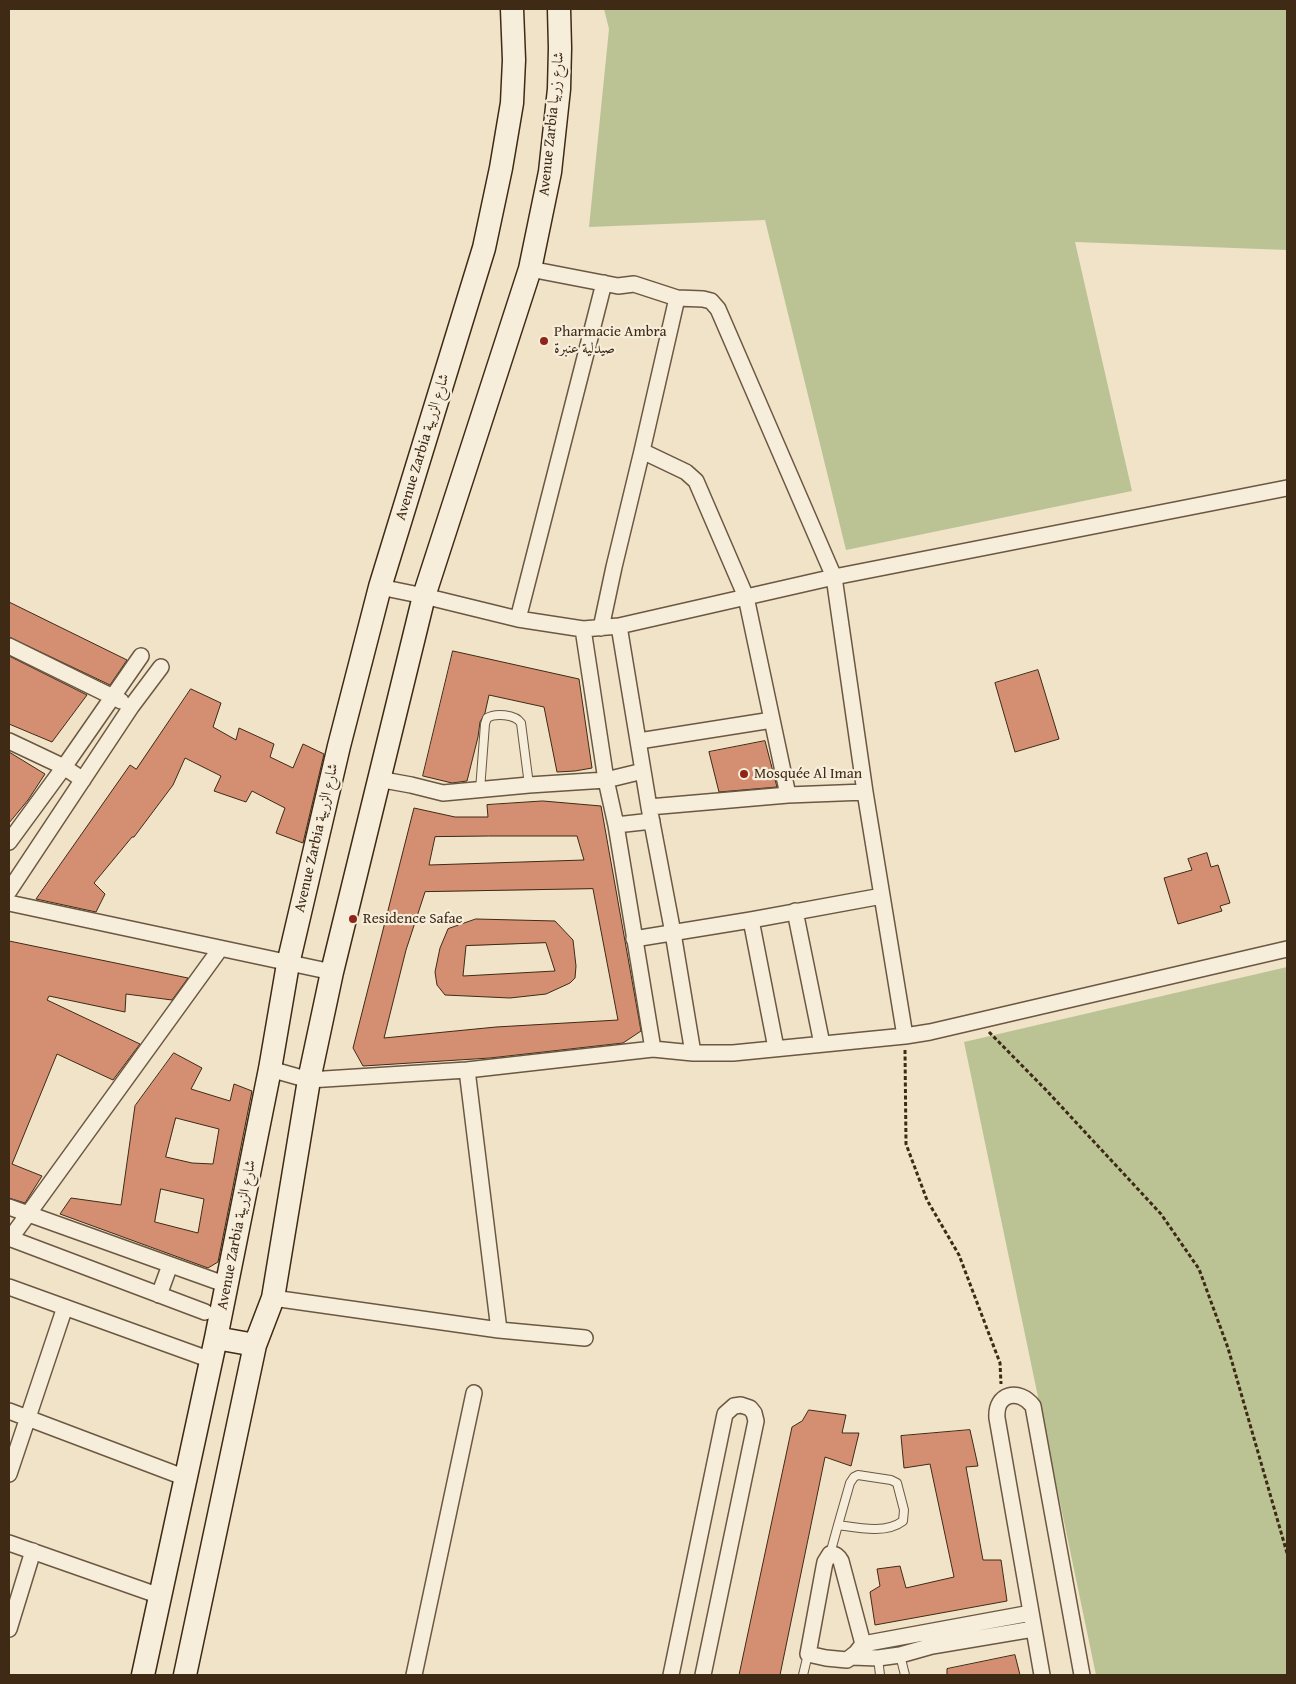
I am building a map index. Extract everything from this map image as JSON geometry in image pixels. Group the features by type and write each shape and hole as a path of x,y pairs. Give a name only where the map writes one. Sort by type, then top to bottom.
{"main road":[{"name":"Avenue Zarbia شارع الزربية","path":"143,1675 227,1285 270,1069 288,964 339,746 380,588 484,248 501,168 512,103 514,60 512,9"},
{"name":"Avenue Zarbia شارع زربيا","path":"530,269 550,172 559,89 559,9"},
{"path":"185,1675 255,1345 273,1298 309,1080 332,972 378,779 424,596 530,269"},
{"path":"216,1338 255,1345"}],"street":[{"path":"530,269 618,286 634,284 677,298 711,301 718,309 834,577 865,792 905,1036"},
{"path":"518,619 604,283"},
{"path":"601,628 677,298"},
{"path":"642,451 686,472 696,482 746,597 788,795"},
{"path":"380,588 424,596 518,619 583,629 601,628 619,626 834,577 1287,488"},
{"path":"619,626 650,814 674,933 693,1053"},
{"path":"583,629 606,780 616,825 653,1049"},
{"path":"9,646 131,707"},
{"path":"9,842 141,656"},
{"path":"9,891 131,707 160,667"},
{"path":"639,741 772,720"},
{"path":"9,741 64,767 83,780"},
{"path":"378,779 443,793 606,780 643,771"},
{"path":"616,825 650,814 788,795 865,792"},
{"path":"634,938 752,920 882,896"},
{"path":"9,902 288,964 332,972"},
{"path":"795,911 822,1044"},
{"path":"752,920 776,1048"},
{"path":"205,1312 9,1239 220,949"},
{"path":"270,1069 309,1080 467,1070 653,1049 693,1053 733,1053 905,1036 930,1032 1287,949"},
{"path":"467,1070 499,1330"},
{"path":"9,1208 227,1285"},
{"path":"159,1295 170,1265"},
{"path":"9,1287 211,1360"},
{"path":"273,1298 499,1330 584,1338"},
{"path":"9,1474 65,1307"},
{"path":"414,1675 474,1393"},
{"path":"1042,1675 997,1418 998,1405 1002,1399 1011,1395 1019,1395 1027,1399 1033,1406 1082,1675"},
{"path":"671,1675 725,1414 734,1406 741,1405 750,1408 754,1413 756,1421 703,1675"},
{"path":"9,1411 186,1478"},
{"path":"9,1543 160,1596"},
{"path":"9,1629 33,1551"},
{"path":"863,1644 841,1561 838,1556 830,1554 825,1562 808,1654 840,1660 878,1658 900,1655 932,1646 1033,1629"},
{"path":"852,1658 863,1644 1031,1613"}],"lane":[{"path":"480,790 485,724 487,718 491,716 513,716 521,723 529,785"},
{"path":"830,1554 850,1482 854,1477 858,1475 883,1478 897,1483 904,1510 903,1521 898,1525 870,1529 838,1526"},
{"path":"803,1675 808,1654"},
{"path":"900,1655 905,1675"},
{"path":"878,1658 880,1675"}],"path":[{"path":"978,1021 1046,1090 1161,1214 1199,1269 1228,1348 1287,1553"},
{"path":"905,1036 906,1144 927,1200 959,1255 1000,1363 1002,1399"}],"green space":[{"path":"604,9 1287,9 1287,250 1075,242 1132,491 846,550 765,220 589,227 609,29"},
{"path":"1287,967 1287,1675 1096,1675 964,1042"}],"building":[{"path":"9,602 127,660 110,685 9,637"},
{"path":"453,651 579,679 592,768 557,772 544,707 489,695 485,713 480,722 467,781 452,783 423,776"},
{"path":"9,656 87,695 52,742 9,724"},
{"path":"1038,670 1059,739 1015,752 995,683"},
{"path":"191,689 221,703 213,727 236,740 239,728 274,744 270,757 293,768 303,744 324,754 303,843 276,833 285,808 252,791 246,802 214,791 221,776 185,758 173,785 134,837 132,837 94,883 105,894 96,912 36,899 130,765 136,769"},
{"name":"Mosquée Al Iman","path":"765,741 777,787 719,792 709,752"},
{"path":"9,752 45,774 28,800 9,823"},
{"path":"543,801 601,806 641,1031 623,1043 490,1058 363,1066 353,1048 414,808 455,817 488,817 487,805","holes":["577,836 584,860 429,865 435,837","593,889 618,1020 496,1027 384,1038 406,950 425,892"]},
{"path":"1207,853 1211,867 1218,865 1230,903 1220,906 1222,911 1178,924 1164,878 1192,870 1188,859"},
{"path":"476,919 555,921 573,940 576,966 575,978 570,983 546,994 510,998 445,995 437,985 435,972 440,948 448,929","holes":["546,943 555,971 463,976 466,946"]},
{"path":"9,941 188,978 172,1000 126,994 125,1012 49,996 47,1000 140,1044 113,1080 57,1054 12,1164 42,1176 25,1203 9,1198"},
{"path":"174,1053 202,1068 191,1089 230,1101 234,1084 252,1091 218,1262 208,1268 60,1214 71,1198 121,1205 135,1106","holes":["176,1118 219,1129 213,1164 192,1163 166,1157","161,1189 204,1199 198,1233 155,1222"]},
{"path":"809,1410 846,1415 842,1433 859,1433 851,1466 825,1457 780,1675 739,1675 792,1427 802,1421"},
{"path":"970,1430 978,1466 966,1467 983,1560 1001,1560 1007,1601 875,1625 870,1592 880,1586 877,1569 900,1566 906,1588 954,1577 930,1464 904,1468 901,1436"},
{"path":"1015,1655 1020,1675 947,1675 947,1669"}],"place":[{"name":"Pharmacie Ambra صيدلية عنبرة","path":"544,341"},
{"name":"Mosquée Al Iman","path":"744,774"},
{"name":"Residence Safae","path":"353,919"}]}
